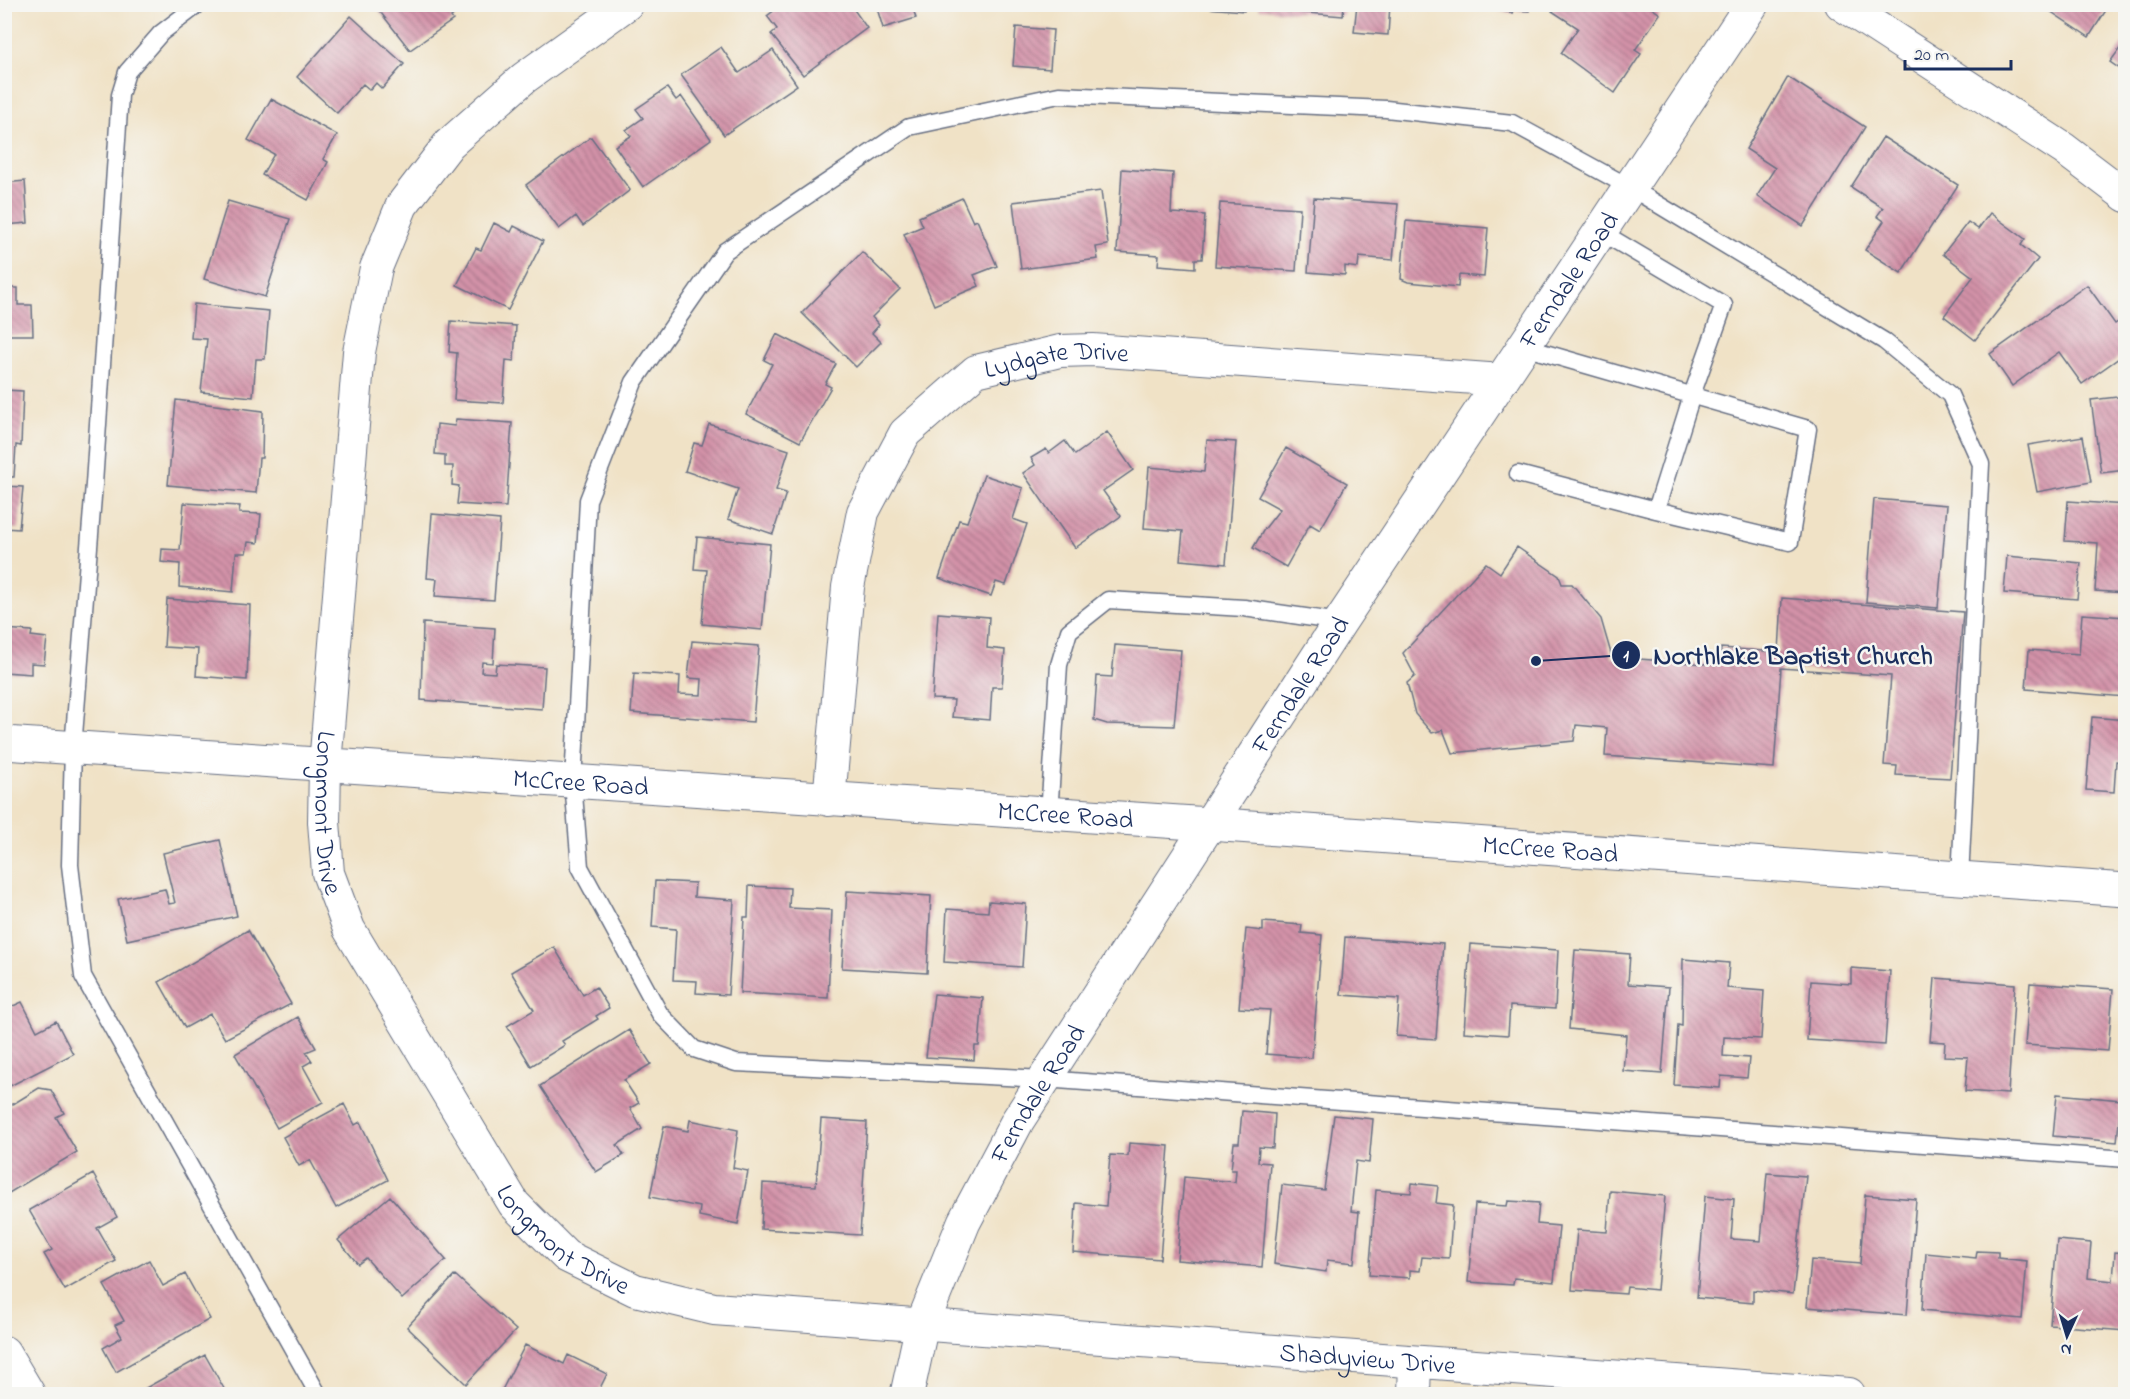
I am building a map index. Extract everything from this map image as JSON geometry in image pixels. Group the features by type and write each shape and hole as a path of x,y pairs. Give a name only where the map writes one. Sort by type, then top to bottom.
{"street":[{"name":"Longmont Drive","path":"627,4 524,78 449,144 402,205 376,268 359,352 325,765 324,822 328,873 349,929 514,1204 566,1256 635,1290 714,1309 922,1325"},
{"name":"Ferndale Road","path":"907,1395 922,1325 964,1222 1018,1120 1340,622 1752,4"},
{"path":"1841,4 2064,149 2126,196"},
{"name":"Lydgate Drive","path":"829,800 848,587 863,512 904,433 976,371 1060,351 1093,350 1502,380"},
{"name":"McCree Road","path":"4,743 1209,824 2126,890"},
{"name":"Shadyview Drive","path":"922,1325 1849,1395"},
{"path":"4,1352 29,1395"},
{"path":"1413,1395 1415,1362"}],"lane":[{"path":"199,4 161,33 127,72 120,95 94,484 73,748 70,865 83,976 318,1395"},
{"path":"1960,878 1981,464 1950,395 1884,341 1631,188 1512,123 1386,109 1059,95 909,127 725,251 634,382 588,500 573,782 579,867 660,1014 694,1049 736,1063 1044,1079 2126,1159"},
{"path":"1601,232 1724,305 1692,395 1656,510"},
{"path":"1518,474 1790,542 1808,429 1524,347"},
{"path":"1049,814 1059,665 1069,631 1108,600 1244,608 1340,622"}],"building":[{"path":"374,4 467,4 451,17 453,20 410,50"},
{"path":"783,4 805,4 806,7 809,4 850,4 867,28 803,75 771,34 777,29 767,16"},
{"path":"1180,4 1245,4 1244,11 1180,6"},
{"path":"1259,4 1344,4 1343,16 1259,9"},
{"path":"1357,4 1390,4 1388,35 1354,32"},
{"path":"1399,4 1442,4 1442,10 1399,6"},
{"path":"1464,4 1529,4 1529,11 1513,10 1513,13"},
{"path":"1557,4 1646,4 1660,14 1635,50 1641,54 1615,93 1561,53 1578,28 1552,11"},
{"path":"2046,4 2110,4 2089,37 2044,7"},
{"path":"876,5 924,5 913,9 916,18 883,28"},
{"path":"351,16 404,64 382,89 376,83 370,90 363,84 337,113 297,77"},
{"path":"1016,27 1053,30 1050,69 1013,66"},
{"path":"2126,40 2126,73 2110,62"},
{"path":"721,47 739,73 773,50 797,85 724,135 681,75"},
{"path":"1788,77 1865,127 1803,226 1757,196 1775,168 1746,149"},
{"path":"667,88 676,100 681,96 711,139 643,187 615,146 631,136 626,130 643,118 636,109"},
{"path":"271,99 337,135 323,159 328,162 308,200 262,175 274,154 248,140"},
{"path":"591,137 630,190 583,226 576,216 559,229 526,185"},
{"path":"1883,137 1958,185 1901,273 1865,250 1884,221 1877,216 1883,208 1851,187"},
{"path":"1122,169 1173,173 1171,213 1205,215 1202,259 1195,259 1195,268 1158,265 1159,255 1117,252"},
{"path":"25,181 28,223 5,225 5,183"},
{"path":"1101,191 1108,245 1096,247 1098,259 1021,269 1013,202"},
{"path":"962,198 973,222 977,220 997,266 974,275 979,286 934,305 904,234 923,226 919,217"},
{"path":"1314,198 1398,204 1393,260 1359,257 1358,268 1345,266 1345,275 1308,272"},
{"path":"228,201 290,219 265,297 204,279"},
{"path":"1220,203 1300,208 1296,271 1215,266"},
{"path":"1990,213 2025,239 2021,245 2038,259 1975,340 1944,316 1973,277 1943,254 1968,222 1978,229"},
{"path":"1406,221 1488,228 1484,277 1459,275 1458,287 1408,282 1401,279"},
{"path":"494,223 511,232 514,226 543,241 508,310 457,285 476,248 481,250"},
{"path":"862,252 900,289 872,317 879,325 872,333 881,342 856,367 802,313"},
{"path":"2087,285 2115,324 2124,318 2126,320 2126,353 2082,384 2059,352 2012,386 1990,354"},
{"path":"4,288 18,288 18,305 32,305 33,335 4,335"},
{"path":"194,304 269,311 265,359 256,359 253,397 201,392 207,339 191,338"},
{"path":"451,321 516,326 514,361 506,360 503,403 454,400 457,353 449,352"},
{"path":"777,334 836,364 825,384 831,387 800,442 746,414 772,364 764,360"},
{"path":"4,390 23,391 21,446 16,445 14,477 4,477"},
{"path":"2126,396 2126,470 2101,473 2091,400"},
{"path":"176,400 263,411 262,458 259,458 256,493 168,485"},
{"path":"456,419 512,423 506,507 457,504 459,486 452,485 453,466 445,466 445,455 435,454 437,424 455,426"},
{"path":"709,424 789,450 776,490 786,493 773,534 728,519 738,489 685,471 694,443 702,445"},
{"path":"1107,432 1133,470 1103,491 1121,516 1075,548 1023,473 1035,465 1031,458 1046,449 1049,453 1065,441 1075,455"},
{"path":"2083,436 2091,482 2037,492 2028,445"},
{"path":"1207,440 1236,442 1226,564 1180,560 1183,531 1144,528 1149,467 1204,472"},
{"path":"1286,448 1347,483 1320,530 1310,524 1286,567 1253,548 1280,509 1258,497"},
{"path":"984,475 1023,488 1013,519 1027,524 1006,585 996,582 991,596 939,578 959,520 967,522"},
{"path":"4,486 23,487 19,529 4,528"},
{"path":"1874,499 1947,505 1938,608 1866,602"},
{"path":"2068,501 2126,505 2126,593 2095,591 2098,543 2065,541"},
{"path":"184,503 240,506 239,513 261,514 258,543 248,542 246,553 236,553 233,592 179,587 180,564 161,562 162,549 180,550"},
{"path":"432,514 500,520 494,600 435,596 437,579 427,578"},
{"path":"697,537 770,544 762,630 702,624 707,570 694,569"},
{"path":"1517,547 1559,576 1562,584 1572,584 1601,619 1612,657 1719,665 1721,648 1779,652 1782,598 1963,612 1950,778 1896,775 1897,766 1884,765 1891,676 1781,668 1774,768 1605,756 1607,728 1576,725 1574,741 1452,753 1443,730 1432,733 1415,714 1407,683 1415,676 1403,653 1486,563 1500,573"},
{"path":"2007,556 2081,563 2077,599 2004,593"},
{"path":"167,599 250,605 247,680 196,676 198,649 164,647"},
{"path":"938,613 989,617 987,648 1005,650 1002,687 992,687 990,720 952,717 954,700 932,699"},
{"path":"2082,614 2126,617 2126,697 2026,689 2029,650 2079,654"},
{"path":"423,623 495,628 493,663 482,662 481,672 495,673 496,664 545,667 542,709 421,700"},
{"path":"4,629 32,631 31,636 47,638 44,664 31,663 31,674 4,672"},
{"path":"692,641 759,646 753,722 631,713 634,673 680,676 679,694 701,695 702,679 688,678"},
{"path":"1115,645 1181,650 1174,726 1107,724 1094,720 1097,676 1112,677"},
{"path":"2092,717 2126,720 2126,762 2116,761 2114,792 2086,790"},
{"path":"220,840 237,916 127,940 118,899 165,889 169,904 175,903 163,853"},
{"path":"655,881 695,883 694,897 734,900 728,995 696,993 697,981 673,980 676,929 652,927"},
{"path":"749,886 790,888 789,908 832,910 828,998 740,993 744,917 748,917"},
{"path":"847,891 931,896 927,973 842,968"},
{"path":"989,901 1026,904 1022,967 944,962 947,909 988,912"},
{"path":"1263,922 1302,925 1301,933 1322,935 1312,1058 1266,1054 1270,1010 1239,1008 1246,929 1263,931"},
{"path":"248,930 291,1004 225,1039 210,1014 185,1028 159,982"},
{"path":"1345,937 1443,944 1436,1039 1396,1036 1399,999 1341,995"},
{"path":"1470,944 1558,950 1555,1009 1510,1006 1508,1035 1464,1032"},
{"path":"554,947 583,995 596,987 609,1008 596,1016 598,1019 562,1041 565,1045 531,1066 507,1026 534,1010 511,972"},
{"path":"1575,950 1630,954 1628,984 1669,987 1662,1074 1623,1071 1626,1035 1569,1029"},
{"path":"1683,959 1729,963 1727,988 1764,991 1761,1039 1724,1037 1723,1056 1749,1058 1747,1078 1721,1076 1720,1088 1674,1085 1678,1025 1682,1026"},
{"path":"1851,968 1890,971 1885,1045 1807,1040 1811,981 1851,984"},
{"path":"1935,978 2015,984 2008,1094 1965,1091 1968,1057 1944,1056 1945,1042 1930,1041"},
{"path":"2030,983 2113,989 2108,1051 2025,1045"},
{"path":"934,994 983,998 979,1046 975,1046 974,1060 926,1057"},
{"path":"22,1002 37,1031 56,1021 73,1054 4,1089 4,1010"},
{"path":"298,1017 316,1048 306,1052 312,1061 303,1066 323,1102 277,1128 235,1054"},
{"path":"629,1030 651,1064 624,1080 639,1103 630,1108 642,1129 617,1145 624,1155 596,1172 540,1086"},
{"path":"39,1088 51,1090 64,1113 56,1117 77,1152 9,1193 5,1185 5,1109"},
{"path":"2057,1094 2121,1100 2117,1142 2053,1136"},
{"path":"344,1104 355,1125 360,1122 388,1180 336,1208 310,1160 299,1166 283,1137"},
{"path":"1242,1111 1275,1114 1273,1148 1259,1147 1258,1162 1270,1163 1262,1267 1177,1260 1184,1177 1235,1182 1236,1170 1231,1170 1234,1143 1239,1143"},
{"path":"1334,1115 1373,1119 1369,1163 1356,1161 1351,1211 1359,1212 1354,1263 1327,1260 1326,1272 1274,1264 1282,1185 1324,1190"},
{"path":"821,1119 867,1122 860,1235 761,1229 763,1183 816,1186"},
{"path":"690,1120 738,1130 733,1168 748,1171 738,1224 699,1216 700,1207 650,1197 664,1126 688,1131"},
{"path":"1129,1143 1169,1146 1160,1259 1073,1252 1076,1203 1106,1206 1110,1155 1128,1156"},
{"path":"1767,1173 1806,1176 1793,1294 1753,1290 1753,1303 1697,1298 1705,1196 1734,1199 1731,1239 1761,1241"},
{"path":"93,1174 117,1217 97,1228 116,1261 65,1290 44,1254 52,1250 29,1210"},
{"path":"1412,1183 1438,1186 1436,1203 1453,1205 1449,1259 1422,1257 1420,1271 1410,1270 1410,1278 1369,1275 1376,1190 1411,1193"},
{"path":"1610,1191 1665,1196 1657,1290 1627,1287 1626,1294 1572,1290 1577,1230 1607,1232"},
{"path":"1865,1195 1916,1199 1907,1315 1807,1307 1811,1260 1860,1264"},
{"path":"390,1196 446,1260 402,1299 366,1258 358,1264 338,1240"},
{"path":"1508,1201 1539,1203 1537,1224 1559,1226 1554,1282 1514,1278 1513,1285 1468,1282 1475,1204 1507,1206"},
{"path":"2057,1240 2091,1243 2088,1278 2113,1281 2115,1252 2126,1253 2126,1331 2050,1325"},
{"path":"1977,1251 1998,1252 1998,1258 2027,1261 2022,1319 1922,1310 1926,1253 1976,1258"},
{"path":"149,1260 163,1286 185,1274 210,1319 116,1372 103,1348 122,1337 115,1325 124,1321 104,1285"},
{"path":"455,1275 516,1330 466,1384 407,1327"},
{"path":"525,1345 564,1364 568,1355 607,1374 597,1394 500,1394"},
{"path":"205,1355 227,1394 135,1394"}],"place":[{"name":"Northlake Baptist Church","path":"1536,661"}]}
